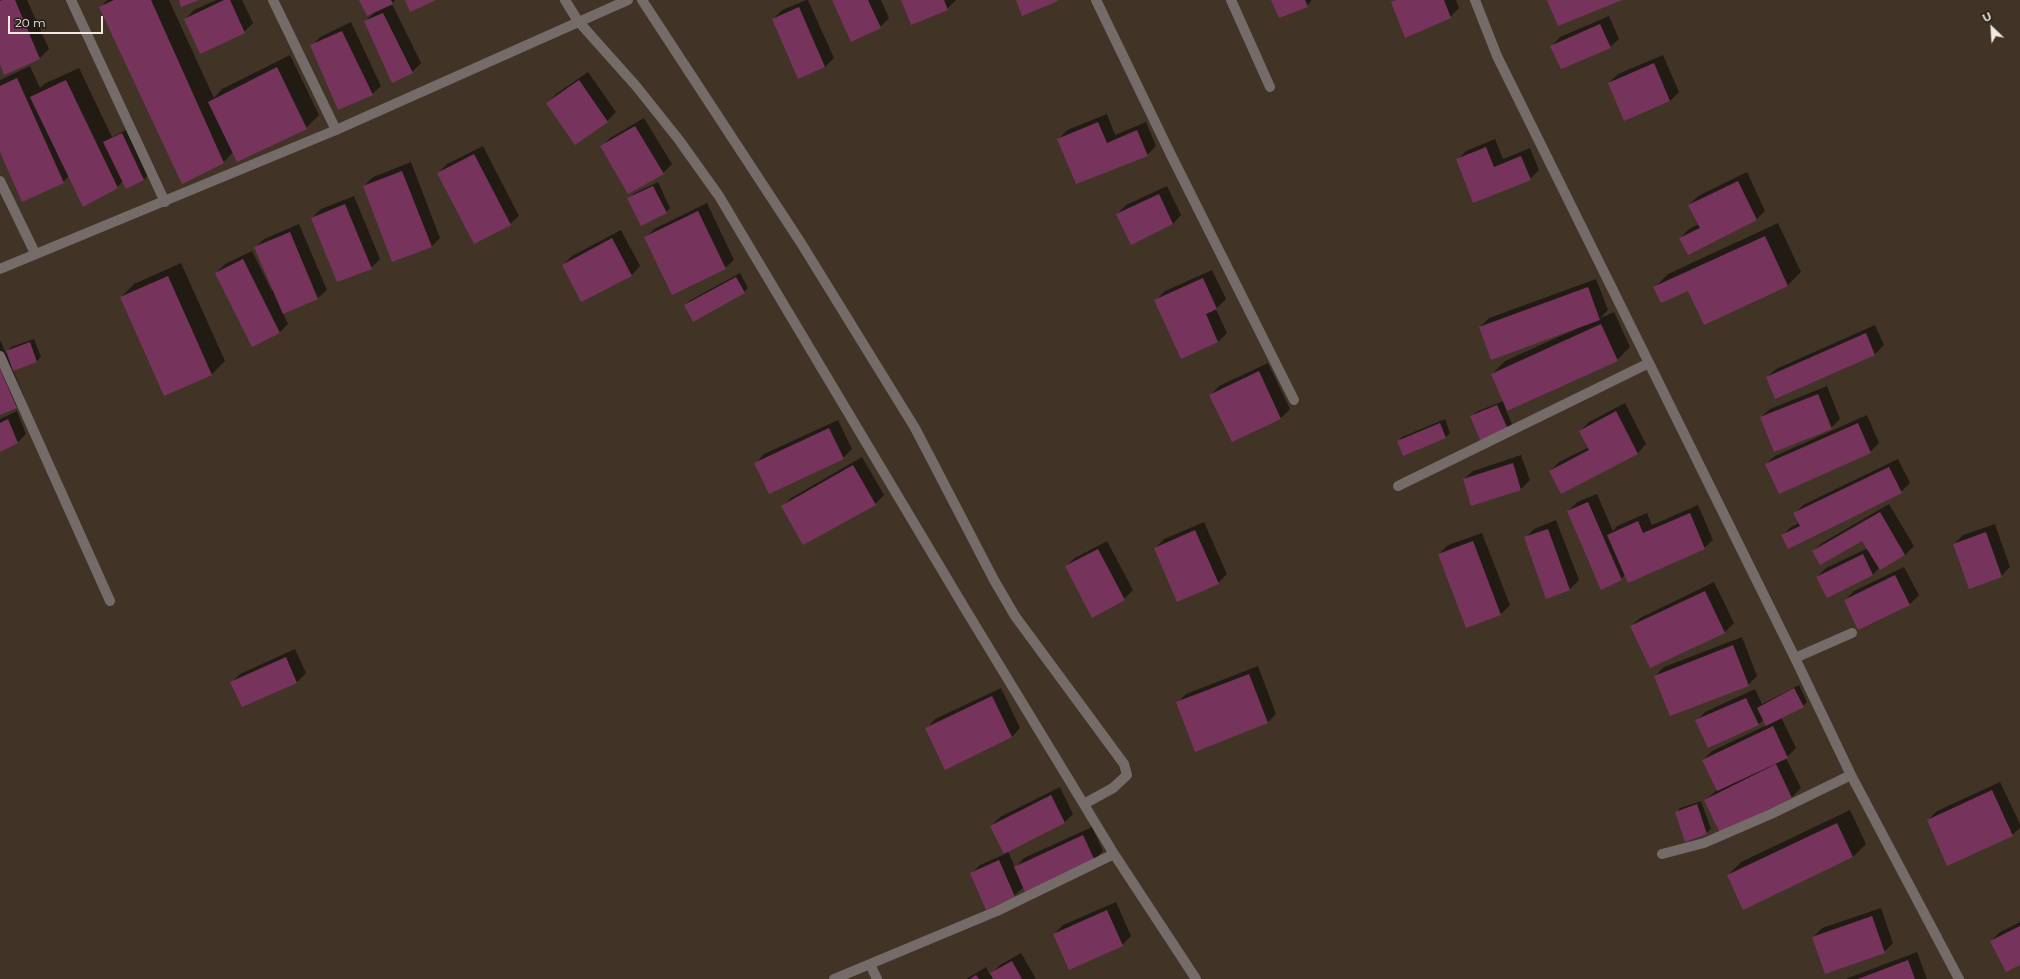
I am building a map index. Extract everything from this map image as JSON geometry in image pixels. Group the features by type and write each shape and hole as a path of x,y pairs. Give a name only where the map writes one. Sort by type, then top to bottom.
{"street":[{"path":"71,0 165,202"},
{"path":"273,0 336,130"},
{"path":"565,0 578,22 650,104 679,140 719,196 959,600 1114,854 1196,979"},
{"path":"0,269 35,253 165,202 336,130 628,0"},
{"path":"642,0 801,243 915,428 994,580 1015,616 1124,764 1127,775 1113,788 1084,804"},
{"path":"1096,0 1294,400"},
{"path":"1231,0 1270,87"},
{"path":"1475,0 1497,56 1795,658 1851,775 1959,979"},
{"path":"0,181 35,253"},
{"path":"0,356 110,601"},
{"path":"1398,486 1649,363"},
{"path":"1795,658 1852,632"},
{"path":"1662,854 1704,843 1771,814 1851,775"},
{"path":"834,979 997,911 1114,854"},
{"path":"870,964 877,979"}],"building":[{"path":"15,0 40,59 4,75 0,64 0,1"},
{"path":"114,0 151,0 224,163 182,184 99,7"},
{"path":"179,0 199,0 181,7"},
{"path":"224,0 230,0 245,33 200,54 184,19"},
{"path":"359,0 391,0 393,4 367,16"},
{"path":"405,0 436,0 410,12"},
{"path":"832,0 868,0 881,28 851,42"},
{"path":"901,0 944,0 948,10 911,25"},
{"path":"1016,0 1058,0 1058,1 1022,16"},
{"path":"1271,0 1305,0 1308,7 1279,18"},
{"path":"1396,0 1444,0 1451,18 1405,38 1391,2"},
{"path":"1547,0 1622,0 1558,26"},
{"path":"799,7 825,67 798,79 772,19"},
{"path":"383,13 413,73 392,83 364,21"},
{"path":"1600,24 1611,48 1561,69 1550,46"},
{"path":"342,31 373,95 338,110 310,45"},
{"path":"1654,63 1670,101 1624,121 1608,83"},
{"path":"277,67 307,129 237,162 208,102"},
{"path":"17,78 64,183 22,202 0,152 0,86"},
{"path":"66,80 118,188 83,207 30,97"},
{"path":"579,80 608,122 575,145 546,103"},
{"path":"1098,122 1107,143 1137,130 1148,156 1076,184 1057,139"},
{"path":"635,126 664,174 628,194 600,146"},
{"path":"122,133 144,180 126,189 103,142"},
{"path":"1486,147 1494,167 1521,156 1531,180 1473,203 1456,159"},
{"path":"474,154 511,225 474,244 437,173"},
{"path":"402,171 432,247 392,262 363,186"},
{"path":"1738,181 1757,220 1688,255 1679,238 1700,228 1688,205"},
{"path":"653,186 667,213 641,226 627,198"},
{"path":"1159,194 1173,224 1131,245 1116,214"},
{"path":"345,204 372,269 337,282 311,218"},
{"path":"698,211 726,269 672,295 644,237"},
{"path":"290,232 318,299 283,314 254,247"},
{"path":"1765,236 1788,286 1704,325 1688,291 1661,303 1653,287"},
{"path":"612,238 632,276 581,302 562,265"},
{"path":"243,259 280,333 252,347 215,273"},
{"path":"168,276 212,375 164,396 120,297"},
{"path":"736,277 745,293 693,322 684,305"},
{"path":"1203,278 1217,309 1206,314 1218,342 1181,359 1154,300"},
{"path":"1588,287 1600,320 1491,360 1479,327"},
{"path":"1601,324 1618,361 1507,411 1491,374"},
{"path":"1866,333 1875,355 1775,399 1766,377"},
{"path":"30,342 37,362 13,371 6,351"},
{"path":"0,369 17,408 0,415"},
{"path":"1259,371 1281,419 1232,442 1209,395"},
{"path":"1818,394 1832,429 1774,452 1760,417"},
{"path":"1497,405 1508,429 1481,442 1470,416"},
{"path":"1616,411 1638,454 1561,494 1549,471 1589,450 1579,431"},
{"path":"8,419 18,443 0,452 0,423"},
{"path":"1440,423 1446,438 1403,456 1397,441"},
{"path":"1858,423 1871,453 1779,494 1765,464"},
{"path":"829,428 844,459 769,494 754,463"},
{"path":"1513,463 1521,490 1471,506 1463,479"},
{"path":"853,465 876,505 803,545 781,506"},
{"path":"1889,467 1902,493 1788,549 1781,535 1800,526 1793,513"},
{"path":"1588,502 1622,580 1601,590 1567,511"},
{"path":"1880,512 1905,555 1880,570 1862,541 1820,565 1812,551"},
{"path":"1690,513 1705,549 1628,583 1607,535 1638,521 1643,533"},
{"path":"1548,529 1570,590 1546,599 1524,537"},
{"path":"1195,530 1219,584 1177,602 1154,548"},
{"path":"1986,532 2002,577 1969,589 1953,544"},
{"path":"1473,541 1501,615 1466,628 1438,554"},
{"path":"1098,549 1125,600 1092,618 1065,566"},
{"path":"1863,554 1873,575 1827,598 1816,577"},
{"path":"1895,575 1910,605 1858,630 1844,600"},
{"path":"1705,591 1725,633 1650,668 1630,626"},
{"path":"1733,645 1749,686 1670,716 1654,676"},
{"path":"286,657 297,683 242,707 230,682"},
{"path":"1249,674 1268,723 1195,752 1176,702"},
{"path":"1794,688 1804,707 1766,726 1757,708"},
{"path":"992,696 1012,737 945,770 925,728"},
{"path":"1746,698 1759,725 1708,748 1695,720"},
{"path":"1773,726 1788,758 1717,791 1702,760"},
{"path":"1776,764 1792,798 1720,833 1704,800"},
{"path":"1992,790 2013,836 1947,866 1927,820"},
{"path":"1051,795 1065,823 1004,854 990,826"},
{"path":"1697,804 1707,834 1685,842 1675,812"},
{"path":"1837,823 1853,857 1743,910 1727,875"},
{"path":"1083,835 1095,861 1025,892 1014,867"},
{"path":"999,860 1015,897 986,910 970,873"},
{"path":"1107,910 1123,946 1069,970 1053,934"},
{"path":"1872,916 1885,953 1825,974 1812,937"},
{"path":"2020,926 2020,965 2006,972 1990,941"},
{"path":"1908,960 1915,979 1858,979"},
{"path":"1012,961 1022,979 993,979 990,973"},
{"path":"976,975 979,979 970,979"}]}
